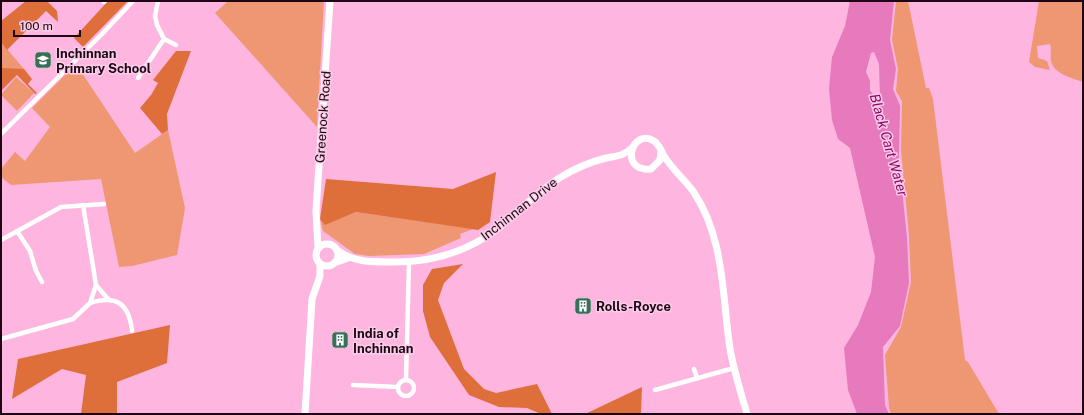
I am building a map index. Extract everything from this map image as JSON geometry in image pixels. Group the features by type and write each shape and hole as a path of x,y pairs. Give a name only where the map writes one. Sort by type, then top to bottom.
{"street":[{"path":"1,134 102,34 133,1"},
{"path":"158,1 156,21 164,39 176,45"},
{"name":"Greenock Road","path":"318,248 319,233 316,211 330,1"},
{"path":"138,78 164,39"},
{"path":"671,166 657,164 646,169 636,165 633,161 631,152 633,147 640,140 645,138 655,141 671,166 693,192 705,214 714,240 722,273 734,368 747,414"},
{"name":"Inchinnan Drive","path":"619,157 633,147"},
{"path":"657,164 660,160 661,150"},
{"name":"Inchinnan Drive","path":"337,250 348,258 371,262 409,262 445,256 473,243 498,228 542,190 561,176 582,166 606,158 619,157 633,161"},
{"path":"1,240 60,207 104,204"},
{"path":"1,339 73,320 90,303 96,285 83,205"},
{"path":"17,231 30,251 36,271 42,282"},
{"path":"319,233 328,244 333,245 339,256 337,262 330,266 320,276"},
{"path":"305,414 312,299 320,276 320,264 316,256 318,248 328,244"},
{"name":"Inchinnan Drive","path":"337,262 348,258"},
{"path":"406,379 409,262"},
{"path":"320,264 330,266"},
{"path":"96,285 108,299 124,307 131,320 132,331"},
{"path":"90,303 108,299"},
{"path":"655,390 734,368"},
{"path":"694,369 696,378"},
{"path":"406,379 411,381 414,385 414,390 411,394 403,395 399,392 398,387 400,382 406,379"},
{"path":"353,385 398,387"}],"shaded area":[{"path":"26,1 47,1 57,11 58,22 46,11 7,50 1,42 1,21"},
{"path":"108,1 128,1 83,47 74,38"},
{"path":"228,1 324,1 317,127 215,13"},
{"path":"896,1 908,1 926,88 929,88 933,99 965,360 968,362 999,414 891,414 889,408 885,355 901,327 911,282 909,235 901,151 902,101 896,91 898,69 892,40"},
{"path":"1039,1 1083,1 1083,82 1064,75 1056,69 1051,61 1050,44 1037,46 1038,58 1047,61 1050,70 1035,67 1029,62"},
{"path":"1,42 24,69 1,69"},
{"path":"176,51 191,51 167,114 168,130 162,134 140,108 151,95 158,83 153,80"},
{"path":"76,64 135,153 168,130 185,208 177,255 132,266 119,267 101,179 11,185 1,177 1,169 15,152 25,161 50,127 32,108"},
{"path":"2,68 24,69 32,79 28,84 37,93 35,94 17,75 1,91"},
{"path":"16,77 34,93 17,111 1,95"},
{"path":"496,172 490,222 478,230 356,212 325,225 320,219 326,179 453,189"},
{"path":"356,212 473,229 460,234 461,238 424,254 369,256 355,254 323,231 320,219 325,224"},
{"path":"463,264 444,283 438,300 464,369 484,389 496,393 537,384 552,414 541,414 527,408 499,407 469,395 430,337 423,311 423,285 432,269"},
{"path":"170,325 167,363 117,382 117,414 81,414 86,375 62,369 12,399 18,359"},
{"path":"642,387 641,414 585,414"}],"water":[{"name":"Black Cart Water","path":"850,1 894,1 890,40 896,69 893,89 900,106 899,159 907,238 909,283 900,326 883,347 885,405 889,414 857,414 848,390 844,348 858,325 871,292 875,257 850,148 838,139 832,120 829,89 832,57 845,26","holes":["874,52 879,64 880,100 877,101 870,90 870,81 866,72 871,53"]}],"place":[{"name":"Inchinnan Primary School","path":"43,60"},
{"name":"Rolls-Royce","path":"583,306"},
{"name":"India of Inchinnan","path":"340,340"}]}
